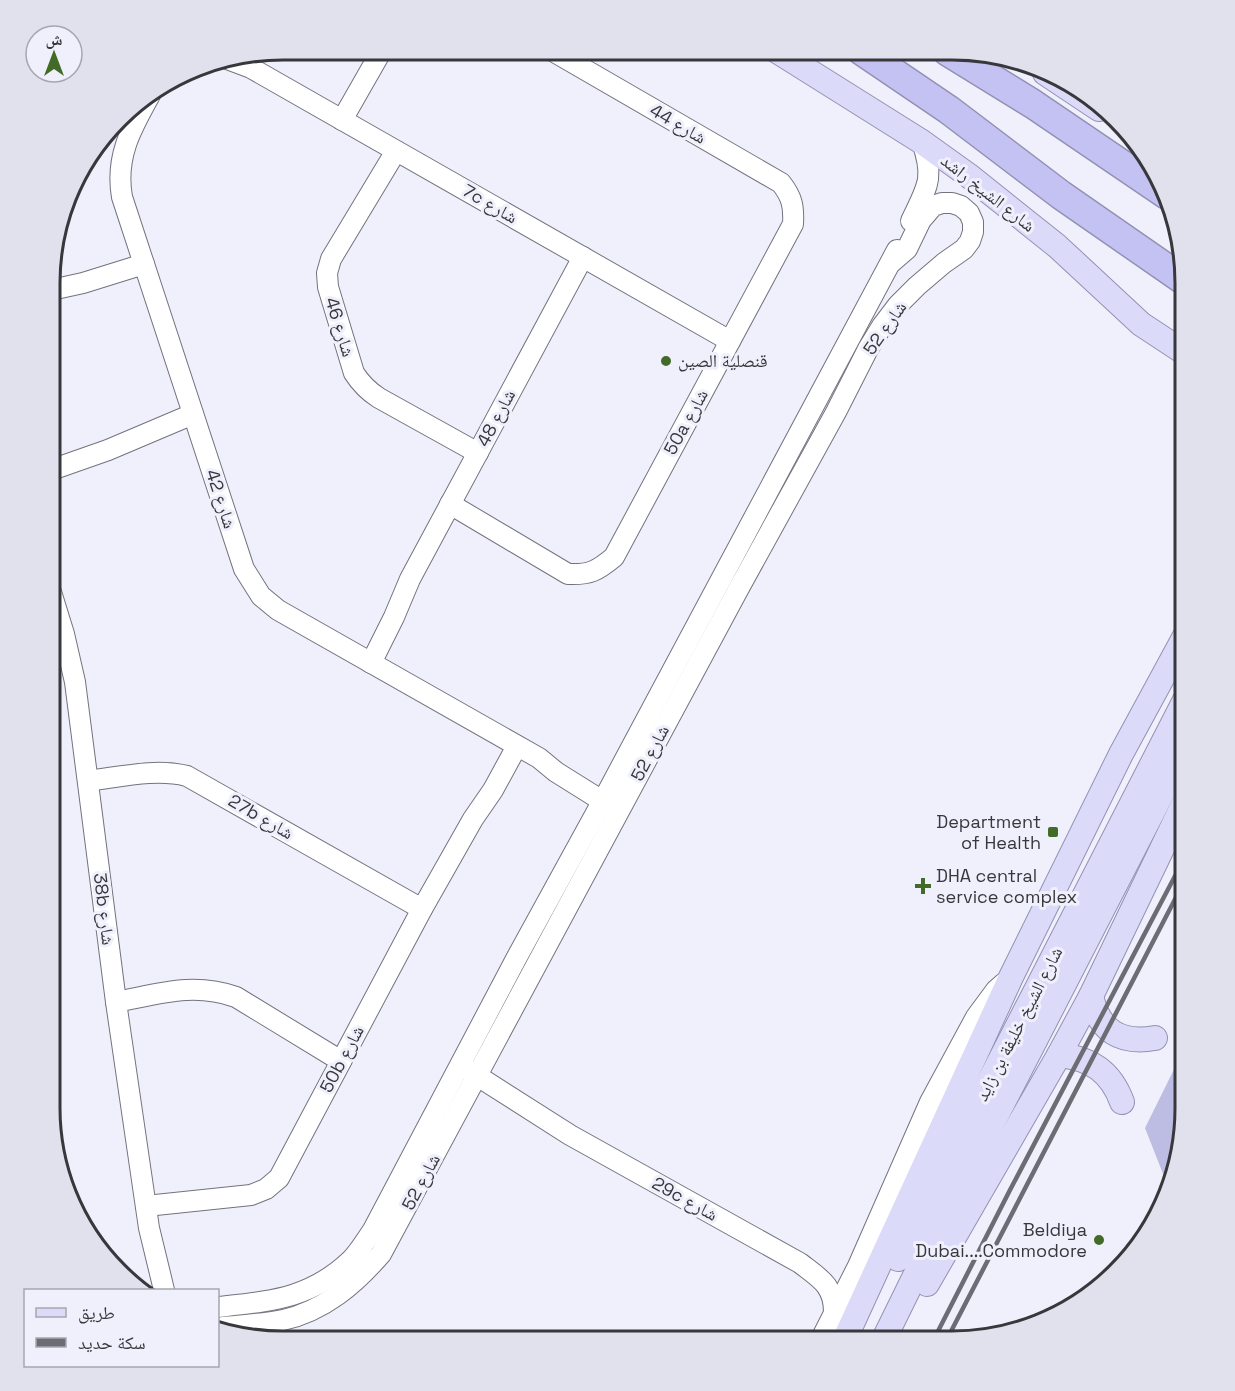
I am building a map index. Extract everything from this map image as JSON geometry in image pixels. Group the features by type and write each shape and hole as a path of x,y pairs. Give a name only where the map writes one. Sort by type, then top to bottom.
{"highway":[{"path":"875,60 949,110 1061,195 1175,274"},
{"path":"961,60 1033,104 1152,185"}],"main road":[{"name":"شارع الشيخ راشد","path":"791,60 922,142 968,175 1057,246 1141,324 1175,346"},
{"path":"1141,324 1175,337"},
{"path":"1141,324 1153,340 1175,359"},
{"path":"867,1294 1011,977 1121,754 1175,654"},
{"name":"شارع الشيخ خليفة بن زايد","path":"888,1331 936,1233 994,1097 1175,721"},
{"name":"شارع الشيخ خليفة بن زايد","path":"849,1331 867,1294 887,1277 894,1267 994,1097 1175,767"},
{"path":"902,1304 918,1294 928,1283 1059,1055 1091,996 1175,822"},
{"path":"1091,996 1094,1011 1113,1033 1126,1039 1140,1041 1155,1038"},
{"path":"1059,1055 1087,1060 1099,1067 1117,1088 1122,1102"}],"street":[{"path":"342,120 376,60"},
{"name":"شارع 44","path":"568,60 781,183 790,195 794,208"},
{"name":"7c شارع","path":"246,63 730,341"},
{"name":"شارع 42","path":"142,110 127,137 120,166 122,197 244,569 255,588 278,610 538,758 558,765 614,801"},
{"name":"شارع 52","path":"234,1326 284,1319 310,1310 335,1297 360,1277 381,1254 474,1084 614,801 927,189 930,178 929,162 922,142"},
{"name":"شارع 46","path":"396,151 331,259 327,273 327,287 354,373 360,383 369,392 478,453"},
{"name":"شارع 52","path":"219,1307 293,1296 325,1281 352,1259 373,1230 460,1065 739,588 837,412 868,348 898,305 944,263 964,249 970,241 974,232 969,213 961,206 952,203 933,206 921,220 907,249 891,262"},
{"name":"50a شارع","path":"450,504 568,574 585,575 601,568 614,558 786,238 793,224 794,208"},
{"name":"شارع 48","path":"367,660 394,616 410,579 583,257"},
{"path":"60,287 83,283 142,259"},
{"path":"60,467 195,420"},
{"name":"38b شارع","path":"60,621 75,682 116,1002 146,1206 164,1289"},
{"name":"50b شارع","path":"146,1206 251,1195 266,1189 279,1178 422,909 473,819 487,800 513,744"},
{"name":"27b شارع","path":"88,781 162,773 188,776 422,909"},
{"path":"825,1331 858,1266 930,1102 976,1017 996,990 1011,977"},
{"path":"116,1002 197,988 217,990 236,997 341,1061"},
{"name":"29c شارع","path":"460,1065 474,1084"},
{"name":"29c شارع","path":"451,1083 474,1084 800,1263 823,1280 831,1290 834,1312"},
{"name":"38b شارع","path":"150,1228 154,1289"},
{"name":"29c شارع","path":"800,1263 834,1270 858,1266"}],"shaded area":[{"path":"1175,1067 1175,1123 1171,1152 1164,1176 1145,1128"}],"railway":[{"path":"938,1331 1175,876"},
{"path":"951,1331 1175,899"}],"place":[{"name":"قنصلية الصين","path":"666,361"},
{"name":"Department of Health","path":"1053,832"},
{"name":"DHA central service complex","path":"923,886"},
{"name":"Beldiya Dubai....Commodore","path":"1099,1240"}]}
